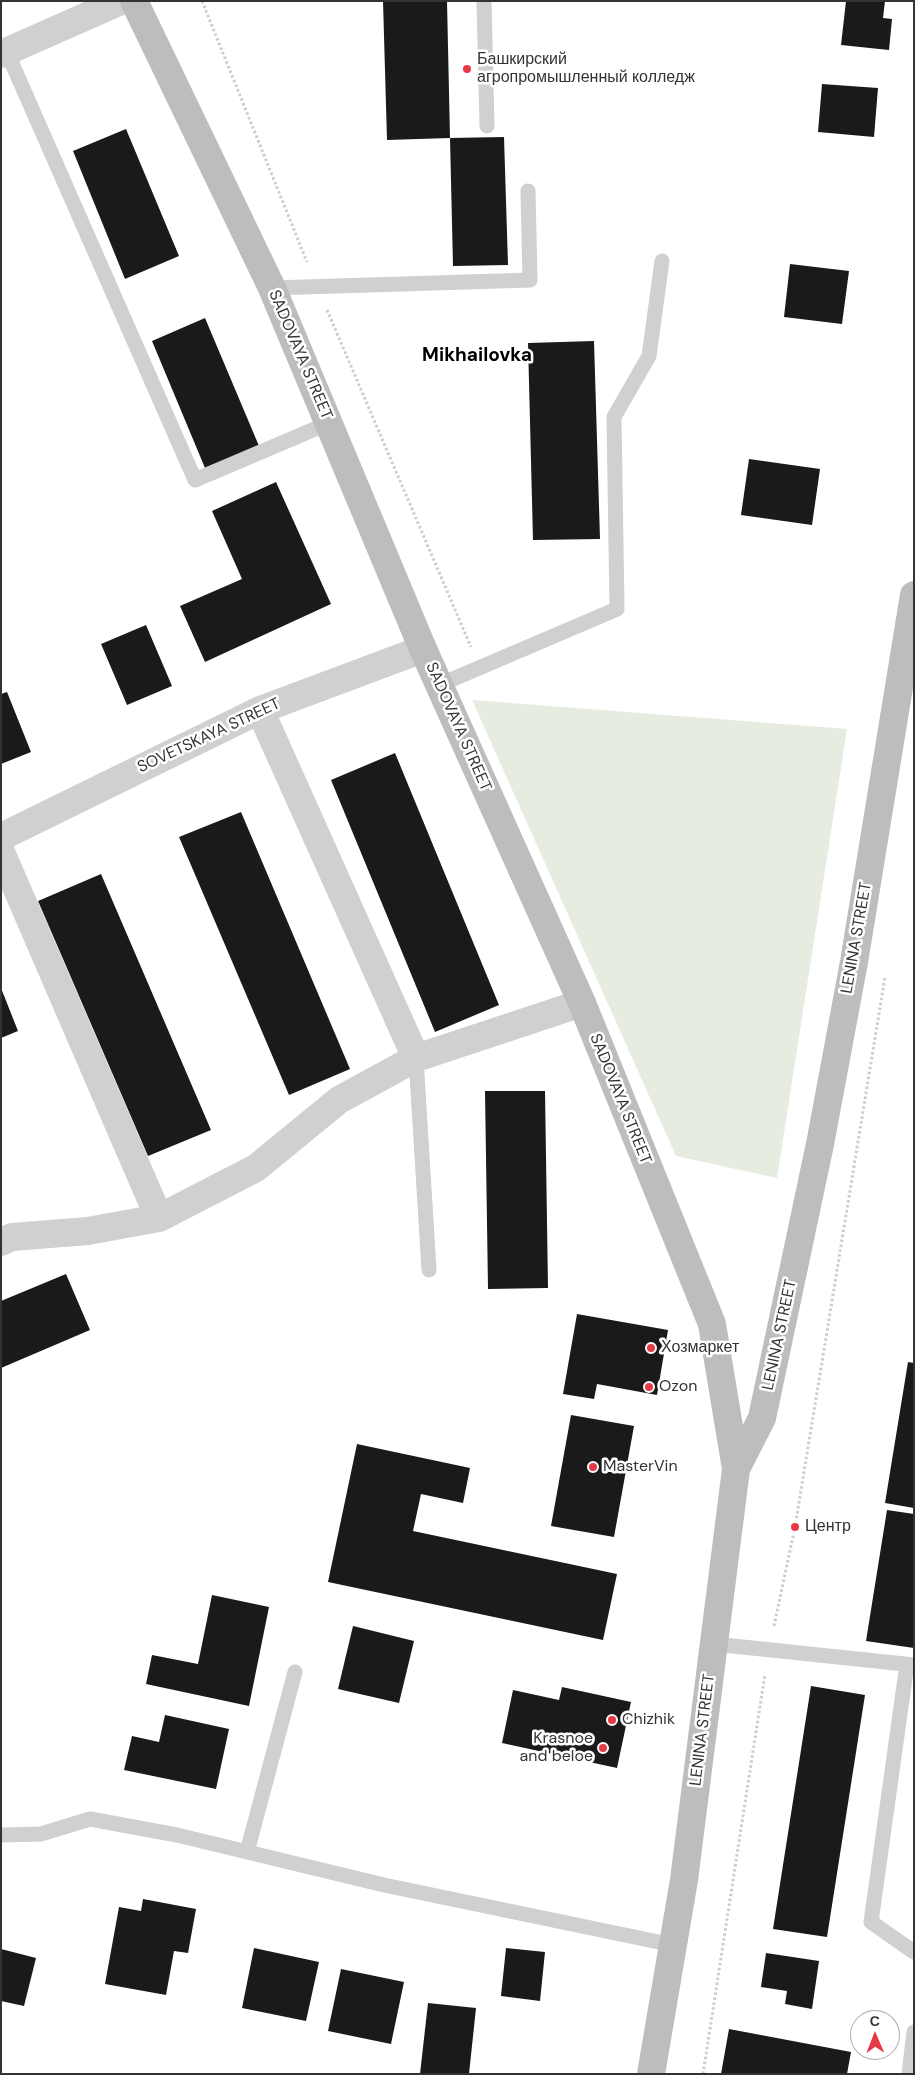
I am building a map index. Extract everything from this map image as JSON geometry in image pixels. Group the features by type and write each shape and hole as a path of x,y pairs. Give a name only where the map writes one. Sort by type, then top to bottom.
{"main road":[{"name":"SADOVAYA STREET","path":"134,1 272,288 423,649 582,1004 712,1324 736,1469"},
{"name":"LENINA STREET","path":"651,2074 684,1880 736,1469 762,1418 820,1144 854,962 914,595"}],"street":[{"path":"4,53 121,1"},
{"name":"SOVETSKAYA STREET","path":"1,837 260,710 423,649"},
{"path":"260,710 416,1058"},
{"path":"1,852 159,1218"},
{"path":"1,1242 12,1237 88,1231 159,1218 256,1168 339,1100 416,1058 582,1004"}],"lane":[{"path":"484,1 487,126"},
{"path":"4,53 195,480 328,423"},
{"path":"272,288 530,280 528,191"},
{"path":"439,685 617,609 614,417 649,356 662,261"},
{"path":"416,1058 428,1270"},
{"path":"714,1644 910,1665 871,1922 914,1952"},
{"path":"247,1852 295,1672"},
{"path":"1,1835 41,1834 90,1819 177,1835 384,1885 672,1945"},
{"path":"909,2074 914,2032"}],"path":[{"path":"202,1 317,287 480,668"},
{"path":"703,2074 769,1650 795,1527 886,969"}],"shaded area":[{"path":"472,700 847,729 777,1178 676,1156"}],"building":[{"path":"383,1 447,1 450,138 387,140"},
{"path":"846,1 885,1 883,18 892,19 889,50 841,45"},
{"path":"822,84 878,88 874,137 818,132"},
{"path":"126,129 179,256 125,279 73,151"},
{"path":"504,137 508,265 453,266 450,138"},
{"path":"790,264 849,271 842,324 784,317"},
{"path":"205,318 259,446 205,468 152,341"},
{"path":"594,341 600,539 533,540 528,343"},
{"path":"749,459 820,469 812,525 741,515"},
{"path":"276,482 331,604 205,662 180,606 242,579 212,511"},
{"path":"146,625 172,686 127,705 101,644"},
{"path":"7,692 31,752 1,764 1,694"},
{"path":"395,753 499,1005 435,1032 331,780"},
{"path":"241,812 350,1069 289,1095 179,837"},
{"path":"101,874 211,1130 148,1156 38,901"},
{"path":"1,988 18,1031 1,1038"},
{"path":"485,1091 545,1091 548,1288 488,1289"},
{"path":"66,1274 90,1330 1,1368 1,1301"},
{"path":"577,1314 668,1330 657,1395 597,1384 594,1399 563,1394"},
{"path":"908,1362 914,1363 914,1508 885,1503"},
{"path":"571,1415 634,1426 614,1537 551,1526"},
{"path":"357,1444 470,1468 463,1503 421,1494 413,1531 617,1574 603,1640 328,1582"},
{"path":"887,1510 914,1514 914,1648 866,1641"},
{"path":"212,1595 269,1607 249,1706 146,1684 152,1655 198,1664"},
{"path":"353,1626 414,1641 399,1703 338,1689"},
{"path":"811,1686 865,1695 827,1937 773,1929"},
{"path":"562,1687 631,1702 617,1768 502,1743 513,1690 559,1700"},
{"path":"165,1715 229,1729 216,1789 124,1770 132,1736 159,1742"},
{"path":"143,1899 196,1909 188,1953 174,1951 166,1995 105,1984 119,1907 141,1911"},
{"path":"254,1948 319,1962 306,2021 242,2008"},
{"path":"506,1948 545,1952 540,2001 501,1996"},
{"path":"1,1949 36,1958 24,2006 1,2001"},
{"path":"766,1953 819,1961 812,2009 785,2004 787,1991 761,1987"},
{"path":"341,1969 404,1982 391,2044 328,2031"},
{"path":"428,2003 476,2008 469,2074 420,2074"},
{"path":"729,2029 850,2052 847,2074 721,2074"}],"place":[{"name":"Башкирский агропромышленный колледж","path":"467,69"},
{"name":"Хозмаркет","path":"651,1348"},
{"name":"Ozon","path":"649,1387"},
{"name":"MasterVin","path":"593,1467"},
{"name":"Центр","path":"795,1527"},
{"name":"Chizhik","path":"612,1720"},
{"name":"Krasnoe and beloe","path":"603,1748"}],"district":[{"name":"Mikhailovka","path":"477,356"}]}
